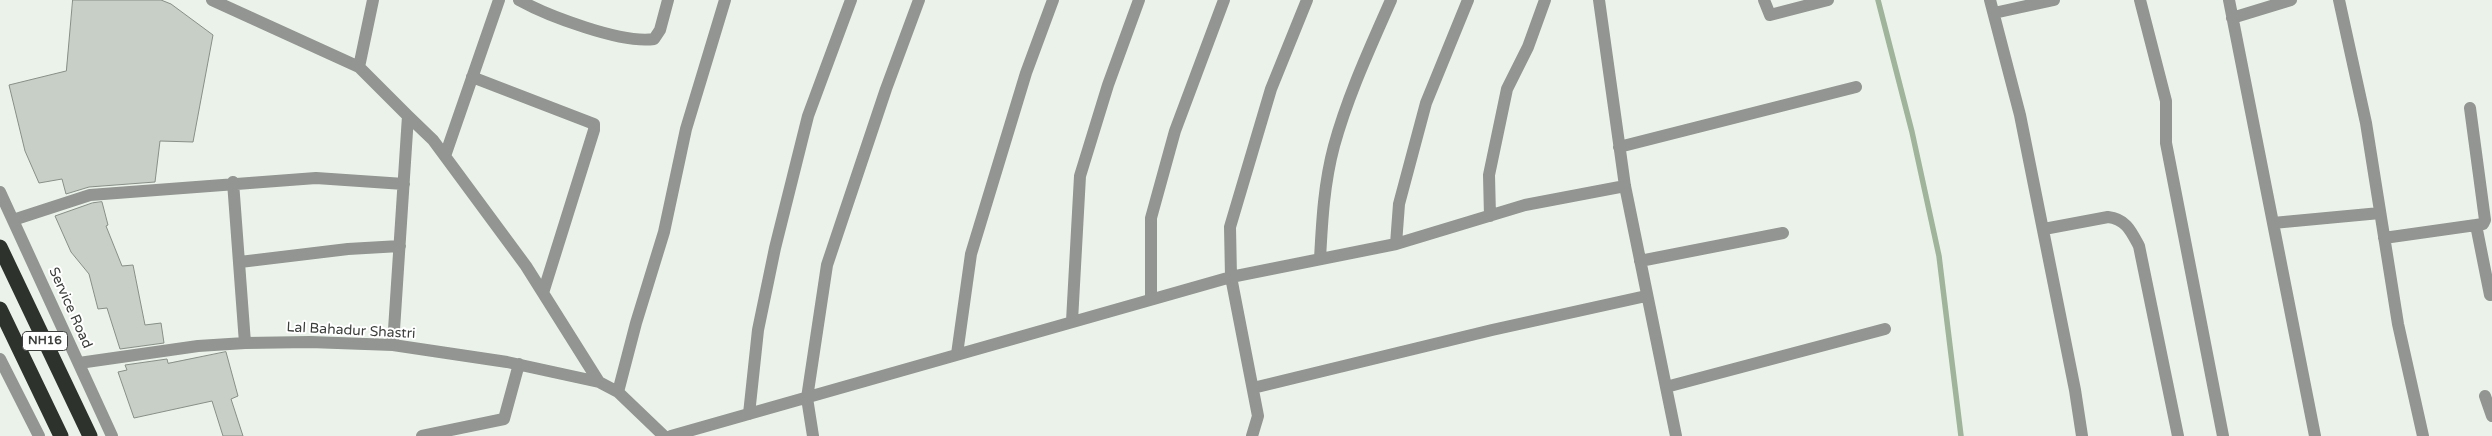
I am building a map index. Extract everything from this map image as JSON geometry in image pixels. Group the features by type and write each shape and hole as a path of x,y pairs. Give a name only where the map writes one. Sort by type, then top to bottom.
{"highway":[{"name":"NH16","path":"0,247 90,436"},
{"name":"NH16","path":"0,309 61,436"}],"street":[{"path":"212,0 232,4 359,67 433,140 544,293 599,382"},
{"path":"359,67 373,0"},
{"path":"445,156 499,0"},
{"path":"519,0 561,19 595,30 644,40 654,39 660,30 668,0"},
{"path":"618,392 636,322 664,232 686,129 725,0"},
{"path":"749,414 758,330 775,248 808,116 852,0"},
{"path":"813,436 806,398 827,265 886,89 919,0"},
{"path":"957,354 971,254 1026,72 1053,0"},
{"path":"1072,321 1080,176 1108,85 1139,0"},
{"path":"1151,299 1152,218 1175,131 1224,0"},
{"path":"1252,436 1258,416 1231,277 1230,227 1271,89 1307,0"},
{"path":"1320,259 1323,202 1334,146 1358,75 1391,0"},
{"path":"1396,244 1399,204 1426,103 1468,0"},
{"path":"1490,216 1489,174 1507,89 1528,47 1545,0"},
{"path":"1599,0 1625,186 1676,436"},
{"path":"1764,0 1770,15 1828,0"},
{"path":"1990,0 2020,115 2074,381 2082,436"},
{"path":"1994,13 2054,0"},
{"path":"2140,0 2166,101 2166,143 2223,436"},
{"path":"2229,0 2315,436"},
{"path":"2232,18 2291,0"},
{"path":"2339,0 2366,122 2398,324 2423,436"},
{"path":"472,77 594,124 594,130 544,293"},
{"path":"1619,146 1856,87"},
{"path":"2384,238 2483,224 2486,216 2470,108"},
{"path":"393,346 408,116"},
{"path":"14,220 90,195 233,182 316,178 404,184"},
{"path":"233,182 245,343"},
{"path":"671,436 1231,277 1396,244 1525,205 1625,186"},
{"name":"Service Road","path":"0,192 112,436"},
{"path":"2273,223 2380,213"},
{"path":"2044,229 2108,217 2118,218 2129,227 2138,246 2178,436"},
{"path":"2476,225 2490,295"},
{"path":"1640,261 1783,233"},
{"path":"240,262 348,249 400,246"},
{"path":"1252,388 1483,332 1646,296"},
{"path":"1666,387 1885,329"},
{"name":"Lal Bahadur Shastri","path":"79,363 198,346 245,343 310,342 393,346 519,364 599,382 618,392 664,436"},
{"path":"0,359 39,436"},
{"path":"422,436 504,419 519,364"},
{"path":"2485,396 2492,416"}],"building":[{"path":"73,0 161,0 171,4 213,35 193,142 160,141 155,182 89,187 66,194 62,179 39,183 25,151 9,85 66,71"},
{"path":"102,202 108,225 106,226 122,266 133,265 145,325 161,323 164,343 120,349 107,308 98,309 89,274 71,252 55,216 92,203"},
{"path":"226,352 238,396 231,399 243,436 223,436 212,401 134,418 118,372 127,370 125,365 167,359 168,363"}],"waterway":[{"path":"1878,0 1912,132 1939,256 1961,436"}]}
